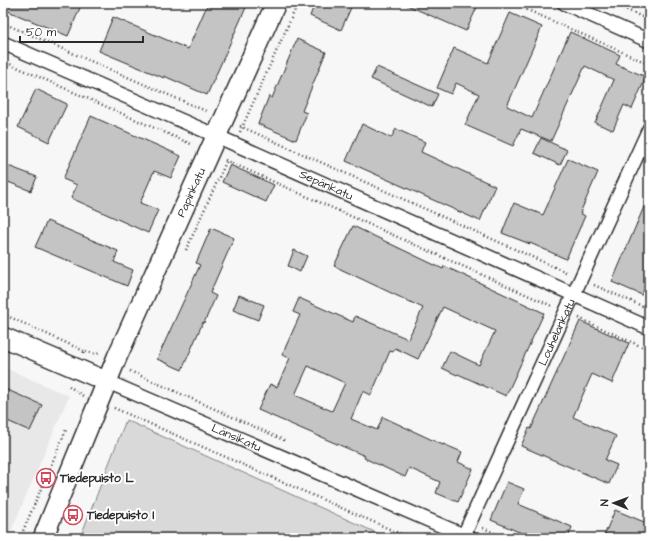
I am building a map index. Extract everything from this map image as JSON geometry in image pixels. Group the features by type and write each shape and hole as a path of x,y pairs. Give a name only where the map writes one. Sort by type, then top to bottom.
{"street":[{"name":"Papinkatu","path":"43,538 99,403 115,385 120,350 276,3"},
{"path":"564,3 649,41"},
{"name":"Sepänkatu","path":"3,43 235,144 649,328"},
{"name":"Louhelankatu","path":"467,537 574,294 649,129"},
{"name":"Länsikatu","path":"3,337 467,537"}],"path":[{"path":"185,252 298,3"},
{"path":"512,3 649,64"},
{"path":"612,3 649,20"},
{"path":"3,22 216,136 227,161 649,350"},
{"path":"3,61 216,136 242,127 573,275"},
{"path":"588,282 649,309"},
{"path":"3,314 84,351"},
{"path":"115,385 134,365"},
{"path":"63,383 81,395 115,408 410,538"},
{"path":"78,402 81,395"},
{"path":"20,538 66,430"},
{"path":"490,538 492,532"}],"shaded area":[{"path":"3,367 69,396 8,538 3,538"},
{"path":"126,420 388,538 80,538"}],"building":[{"path":"3,3 82,3 68,36 3,9"},
{"path":"208,3 248,3 207,95 164,76 164,78 99,51 113,17 188,49"},
{"path":"315,3 353,3 341,30 310,16"},
{"path":"402,3 479,3 466,31"},
{"path":"510,13 542,27 507,106 532,118 570,32 620,55 616,64 646,77 632,109 624,105 613,130 595,123 614,80 585,66 551,141 521,129 513,146 465,125 479,94 456,83 451,94 437,88 454,48 488,63"},
{"path":"297,39 326,52 302,111 307,113 296,140 258,124 269,96 272,98"},
{"path":"377,67 438,94 432,107 371,79"},
{"path":"36,89 67,104 49,142 18,127"},
{"path":"91,116 181,156 171,178 154,171 140,203 158,210 148,233 71,198 77,185 63,179"},
{"path":"362,124 391,138 396,129 425,142 421,152 495,186 480,221 346,161"},
{"path":"541,138 567,150 560,165 534,153"},
{"path":"568,159 598,172 580,213 585,216 566,259 530,243 502,233 514,203 543,215"},
{"path":"3,164 37,177 31,191 3,180"},
{"path":"230,165 274,185 266,202 222,182"},
{"path":"649,195 649,278 642,295 612,282"},
{"path":"47,221 118,251 114,262 133,270 127,286 35,247"},
{"path":"353,226 443,269 444,266 544,313 506,396 442,368 450,351 479,365 495,331 443,307 418,359 395,348 393,352 390,351 371,395 363,391 351,419 377,430 383,417 443,445 462,452 458,462 473,469 458,502 436,493 440,482 409,468 405,477 364,458 365,456 258,410 270,384 277,387 290,358 282,355 300,315 293,312 299,298 353,322 355,316 408,339 423,308 334,266","holes":["308,366 345,383 332,411 295,395"]},
{"path":"211,228 234,238 210,293 216,296 182,370 157,359 200,265 196,263"},
{"path":"294,250 307,256 300,272 288,266"},
{"path":"239,295 264,305 258,320 233,310"},
{"path":"580,321 629,343 612,383 592,374 573,417 616,436 605,460 617,465 609,484 521,446 529,428 531,429"},
{"path":"3,388 42,405 30,431 3,419"},
{"path":"507,482 524,489 518,504 572,527 568,538 533,538 491,520"},
{"path":"615,510 649,524 649,538 603,538"}],"place":[{"name":"Tiedepuisto L","path":"46,478"},
{"name":"Tiedepuisto I","path":"73,515"}]}
